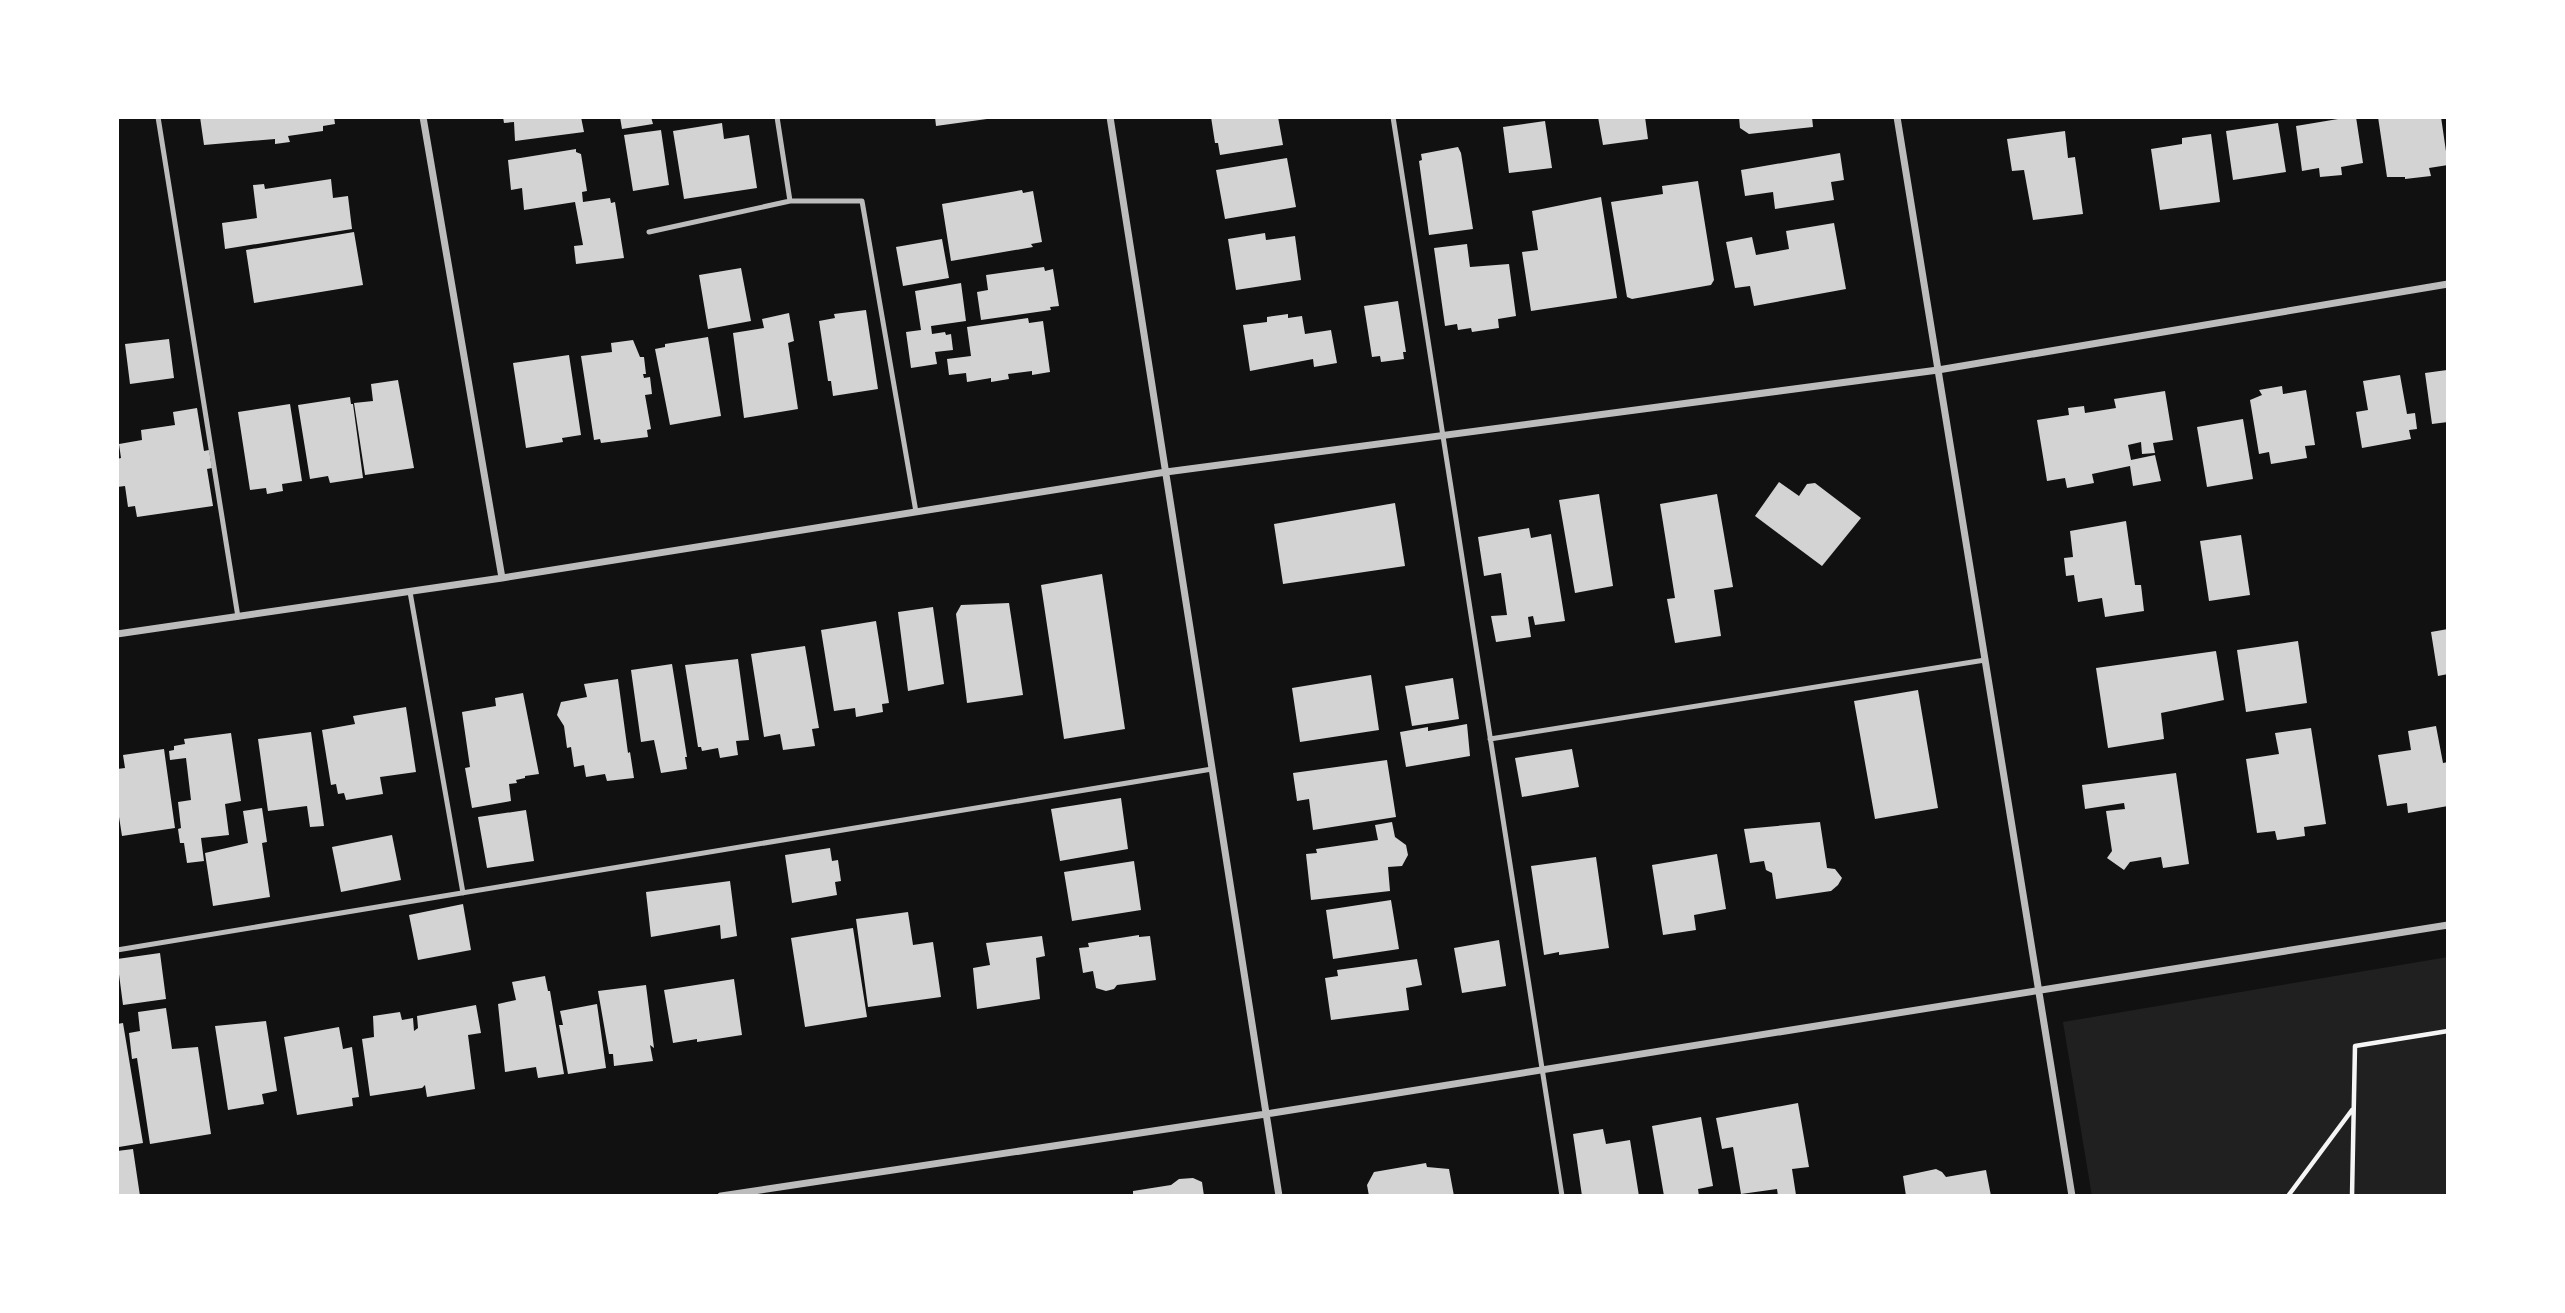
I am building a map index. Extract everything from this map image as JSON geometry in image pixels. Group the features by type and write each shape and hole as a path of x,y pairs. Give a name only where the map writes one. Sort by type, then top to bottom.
{"street":[{"path":"423,117 502,578"},
{"path":"1110,117 1279,1196"},
{"path":"1897,117 2072,1196"},
{"path":"117,634 502,578 1166,472 1938,370 2448,284"},
{"path":"721,1196 1266,1114 2448,925"}],"lane":[{"path":"158,117 238,617"},
{"path":"777,117 790,201"},
{"path":"1393,117 1562,1196"},
{"path":"649,232 790,201 862,201 916,512"},
{"path":"410,592 463,893"},
{"path":"1490,739 1985,660"},
{"path":"117,950 1212,769"}],"path":[{"path":"2352,1196 2355,1046 2448,1031"},
{"path":"2288,1196 2354,1108"}],"shaded area":[{"path":"2448,957 2448,1196 2092,1196 2063,1022"}],"building":[{"path":"200,117 334,117 335,124 323,126 323,131 288,136 290,142 275,144 275,139 204,145"},
{"path":"503,117 581,117 584,132 515,141 514,122 504,123"},
{"path":"620,117 651,117 653,124 622,129"},
{"path":"935,117 987,117 987,119 936,126"},
{"path":"1211,117 1278,117 1283,145 1220,155"},
{"path":"1598,117 1645,117 1648,139 1603,145"},
{"path":"1739,117 1812,117 1813,127 1749,134 1740,128"},
{"path":"2356,117 2363,163 2341,167 2342,175 2320,177 2319,168 2302,171 2296,126"},
{"path":"2378,117 2441,117 2448,165 2429,168 2431,176 2405,179 2387,177"},
{"path":"1545,121 1552,168 1509,173 1503,127"},
{"path":"722,123 724,139 749,135 757,188 684,199 673,131"},
{"path":"2278,123 2286,172 2233,180 2226,131"},
{"path":"661,130 669,185 633,191 624,135"},
{"path":"2065,131 2068,158 2075,157 2083,214 2033,220 2024,170 2012,171 2007,139"},
{"path":"2211,134 2220,202 2160,210 2151,149 2182,144 2182,138"},
{"path":"1458,147 1473,229 1429,235 1419,161 1422,160 1421,154"},
{"path":"576,149 576,152 581,154 587,191 582,192 583,202 610,198 611,203 615,202 624,258 576,264 574,246 583,245 575,202 524,210 522,188 511,190 508,160"},
{"path":"1840,153 1844,180 1831,182 1834,200 1775,209 1773,192 1745,196 1741,170"},
{"path":"1287,158 1296,207 1225,219 1216,170"},
{"path":"331,179 333,198 348,196 352,229 225,249 222,223 257,218 253,185 264,184 265,189"},
{"path":"1698,181 1714,280 1711,285 1632,299 1627,297 1611,202 1663,194 1662,186"},
{"path":"1022,190 1023,193 1033,191 1042,242 1031,244 1033,247 951,261 942,204"},
{"path":"1601,197 1617,298 1531,311 1522,252 1538,250 1532,211"},
{"path":"1834,223 1846,289 1754,306 1750,286 1735,288 1726,242 1752,237 1756,255 1789,249 1786,231"},
{"path":"354,232 363,285 254,303 246,250"},
{"path":"1265,233 1266,240 1295,236 1301,280 1236,290 1228,239"},
{"path":"942,239 949,278 903,286 896,247"},
{"path":"1467,244 1470,267 1509,264 1516,316 1498,319 1499,328 1472,332 1471,328 1458,330 1457,324 1445,326 1434,248"},
{"path":"1044,267 1045,271 1053,269 1059,306 1050,307 1051,310 981,320 977,292 988,290 986,275"},
{"path":"741,268 751,321 708,329 699,275"},
{"path":"961,283 966,321 931,326 932,334 951,334 953,350 935,352 937,364 911,368 906,332 921,330 915,291"},
{"path":"1398,301 1406,352 1403,352 1404,359 1381,362 1380,356 1372,357 1364,306"},
{"path":"866,310 878,389 833,396 831,381 828,381 819,321 835,318 834,314"},
{"path":"789,313 794,341 788,343 798,409 744,418 733,333 764,328 762,319"},
{"path":"1288,314 1288,318 1302,316 1305,334 1331,330 1337,363 1314,367 1313,359 1250,371 1243,325 1267,322 1267,317"},
{"path":"1028,318 1029,323 1043,321 1050,372 1032,375 1032,371 1008,374 1009,379 991,382 991,378 967,382 966,373 949,375 947,359 971,356 967,327"},
{"path":"708,337 721,416 670,425 655,349 665,347 665,344"},
{"path":"169,339 174,378 130,384 125,344"},
{"path":"633,340 640,357 644,357 644,378 650,377 652,394 645,395 651,429 647,430 648,437 601,443 600,439 594,440 581,356 612,352 611,343"},
{"path":"569,355 581,435 562,438 563,442 526,448 513,363"},
{"path":"2447,370 2448,422 2432,424 2425,373"},
{"path":"2400,375 2407,414 2415,413 2417,429 2409,430 2411,439 2362,448 2356,412 2368,410 2363,381"},
{"path":"398,380 414,468 365,475 354,403 373,401 371,384"},
{"path":"2282,386 2283,394 2306,390 2315,445 2305,446 2307,458 2271,464 2269,452 2259,454 2250,400 2262,395 2259,390"},
{"path":"2165,391 2173,440 2153,443 2155,453 2142,454 2141,442 2128,445 2131,460 2155,455 2161,481 2133,486 2130,466 2092,474 2094,483 2067,488 2065,478 2047,481 2037,420 2069,415 2068,408 2084,406 2085,413 2116,408 2114,399"},
{"path":"350,397 363,478 330,483 328,476 310,479 298,405"},
{"path":"290,404 302,481 282,484 283,491 267,494 266,488 250,490 238,412"},
{"path":"197,408 204,451 209,450 212,468 207,469 213,506 137,517 135,506 128,507 125,486 117,487 117,459 121,458 119,444 142,440 141,430 175,425 173,412"},
{"path":"2243,419 2253,479 2207,487 2197,427"},
{"path":"1779,482 1799,496 1807,484 1815,483 1861,518 1822,566 1755,516"},
{"path":"1599,494 1613,586 1575,593 1559,500"},
{"path":"1717,494 1733,587 1714,590 1721,636 1675,643 1667,599 1675,598 1660,504"},
{"path":"1395,503 1405,566 1283,584 1274,524"},
{"path":"2126,521 2135,585 2141,585 2144,611 2105,617 2102,598 2078,602 2074,575 2066,576 2064,558 2073,557 2070,531"},
{"path":"1529,528 1531,538 1551,534 1565,621 1535,625 1533,616 1528,617 1531,637 1496,642 1491,616 1507,615 1501,573 1484,576 1478,537"},
{"path":"2241,535 2250,595 2209,601 2200,541"},
{"path":"1102,574 1125,729 1064,739 1041,585"},
{"path":"1009,603 1023,695 967,703 956,614 961,605"},
{"path":"933,607 944,684 908,691 898,612"},
{"path":"876,621 889,703 882,704 883,712 856,717 855,708 834,711 821,630"},
{"path":"2448,629 2448,674 2438,676 2431,632"},
{"path":"2298,641 2307,703 2246,712 2237,650"},
{"path":"805,646 819,728 812,729 815,746 783,750 780,734 764,737 751,654"},
{"path":"2216,651 2224,700 2161,713 2164,739 2108,748 2096,668"},
{"path":"738,659 749,740 736,741 738,755 720,758 718,748 702,751 701,747 698,747 685,665"},
{"path":"672,664 687,769 661,773 654,740 641,742 631,670"},
{"path":"1371,675 1379,730 1300,742 1292,688"},
{"path":"1453,678 1459,719 1412,726 1405,686"},
{"path":"618,679 634,778 607,781 605,774 586,777 584,765 574,767 571,747 567,748 564,726 557,715 561,702 587,697 584,684"},
{"path":"1918,690 1938,808 1875,819 1854,701"},
{"path":"523,693 539,774 525,776 516,780 517,783 509,784 511,801 472,808 465,768 470,767 462,712 496,706 495,698"},
{"path":"406,707 416,772 380,777 383,794 346,800 344,793 338,794 336,784 331,785 322,730 355,724 353,716"},
{"path":"1467,724 1470,756 1406,767 1400,732 1428,727 1428,731"},
{"path":"2436,726 2443,763 2448,762 2448,806 2408,813 2407,803 2387,806 2378,755 2411,750 2408,731"},
{"path":"2311,728 2326,824 2304,827 2305,836 2277,840 2275,831 2257,833 2246,759 2279,754 2275,733"},
{"path":"311,732 324,826 310,827 307,806 268,811 258,739"},
{"path":"231,733 241,801 225,804 229,835 201,838 204,861 187,863 184,843 180,843 178,829 181,828 178,802 191,800 186,758 170,760 169,751 174,750 174,746 185,744 184,739"},
{"path":"164,749 175,828 122,836 117,804 117,769 125,768 123,755"},
{"path":"1572,749 1579,787 1522,797 1515,758"},
{"path":"1387,760 1396,817 1313,830 1309,799 1297,801 1293,773"},
{"path":"2176,773 2189,864 2163,868 2161,857 2130,862 2124,870 2107,858 2112,851 2106,811 2125,809 2124,803 2085,809 2082,785"},
{"path":"1121,798 1128,849 1060,861 1051,809"},
{"path":"262,808 267,842 262,843 270,897 213,906 205,853 248,843 243,811"},
{"path":"526,810 534,861 487,868 478,817"},
{"path":"1392,822 1395,837 1406,845 1408,855 1402,866 1388,867 1390,891 1311,900 1306,854 1317,853 1316,849 1378,840 1375,825"},
{"path":"1820,822 1827,868 1835,869 1842,878 1838,885 1831,891 1776,899 1772,873 1766,870 1764,861 1750,863 1744,829"},
{"path":"392,835 401,880 341,892 332,847"},
{"path":"830,848 832,861 838,860 841,881 835,882 837,895 792,903 785,855"},
{"path":"1717,854 1726,909 1694,915 1696,930 1663,935 1652,865"},
{"path":"1596,857 1609,948 1544,955 1531,866"},
{"path":"1134,861 1141,910 1072,921 1064,872"},
{"path":"730,881 737,936 721,939 720,925 651,937 646,892"},
{"path":"1391,900 1399,949 1333,959 1326,910"},
{"path":"463,904 471,950 418,960 409,915"},
{"path":"908,912 913,945 933,942 941,997 868,1007 856,919"},
{"path":"853,928 867,1017 805,1027 791,938"},
{"path":"1139,935 1150,936 1156,980 1117,985 1106,991 1096,988 1093,971 1083,973 1079,948 1089,947 1088,943"},
{"path":"1042,936 1045,956 1036,958 1040,999 977,1009 973,968 990,965 986,943"},
{"path":"1499,940 1506,986 1462,993 1454,948"},
{"path":"160,953 166,999 123,1005 117,959"},
{"path":"1417,959 1422,985 1406,988 1409,1010 1331,1020 1325,978 1338,976 1337,970"},
{"path":"545,976 564,1074 538,1078 536,1067 505,1072 498,1004 516,1000 512,982"},
{"path":"734,979 742,1035 673,1043 664,990"},
{"path":"646,985 654,1048 650,1045 653,1061 614,1066 613,1054 609,1054 598,991"},
{"path":"597,1004 606,1068 568,1074 559,1025 563,1025 560,1011"},
{"path":"476,1005 481,1033 468,1035 475,1089 427,1097 425,1085 422,1088 370,1096 362,1039 374,1037 373,1016 400,1012 402,1020 413,1018 414,1031 418,1028 417,1016"},
{"path":"166,1008 172,1049 198,1047 211,1134 150,1144 137,1058 132,1059 129,1033 140,1031 138,1012"},
{"path":"266,1021 277,1091 262,1094 264,1104 228,1110 215,1026"},
{"path":"123,1023 143,1143 119,1147 117,1024"},
{"path":"339,1027 343,1049 352,1047 359,1097 352,1098 353,1106 297,1115 284,1037"},
{"path":"1798,1103 1809,1167 1792,1169 1796,1195 1778,1196 1777,1189 1741,1194 1733,1147 1722,1149 1716,1118"},
{"path":"1701,1117 1713,1186 1698,1189 1699,1196 1664,1196 1652,1126"},
{"path":"1603,1129 1606,1144 1630,1140 1639,1196 1582,1196 1573,1134"},
{"path":"133,1149 140,1196 117,1196 117,1151"},
{"path":"1426,1163 1427,1167 1449,1169 1454,1196 1369,1196 1367,1185 1374,1172"},
{"path":"1936,1169 1946,1177 1986,1170 1991,1196 1906,1196 1903,1176"},
{"path":"1193,1178 1202,1182 1204,1196 1133,1196 1133,1191 1171,1185 1179,1179"}]}
